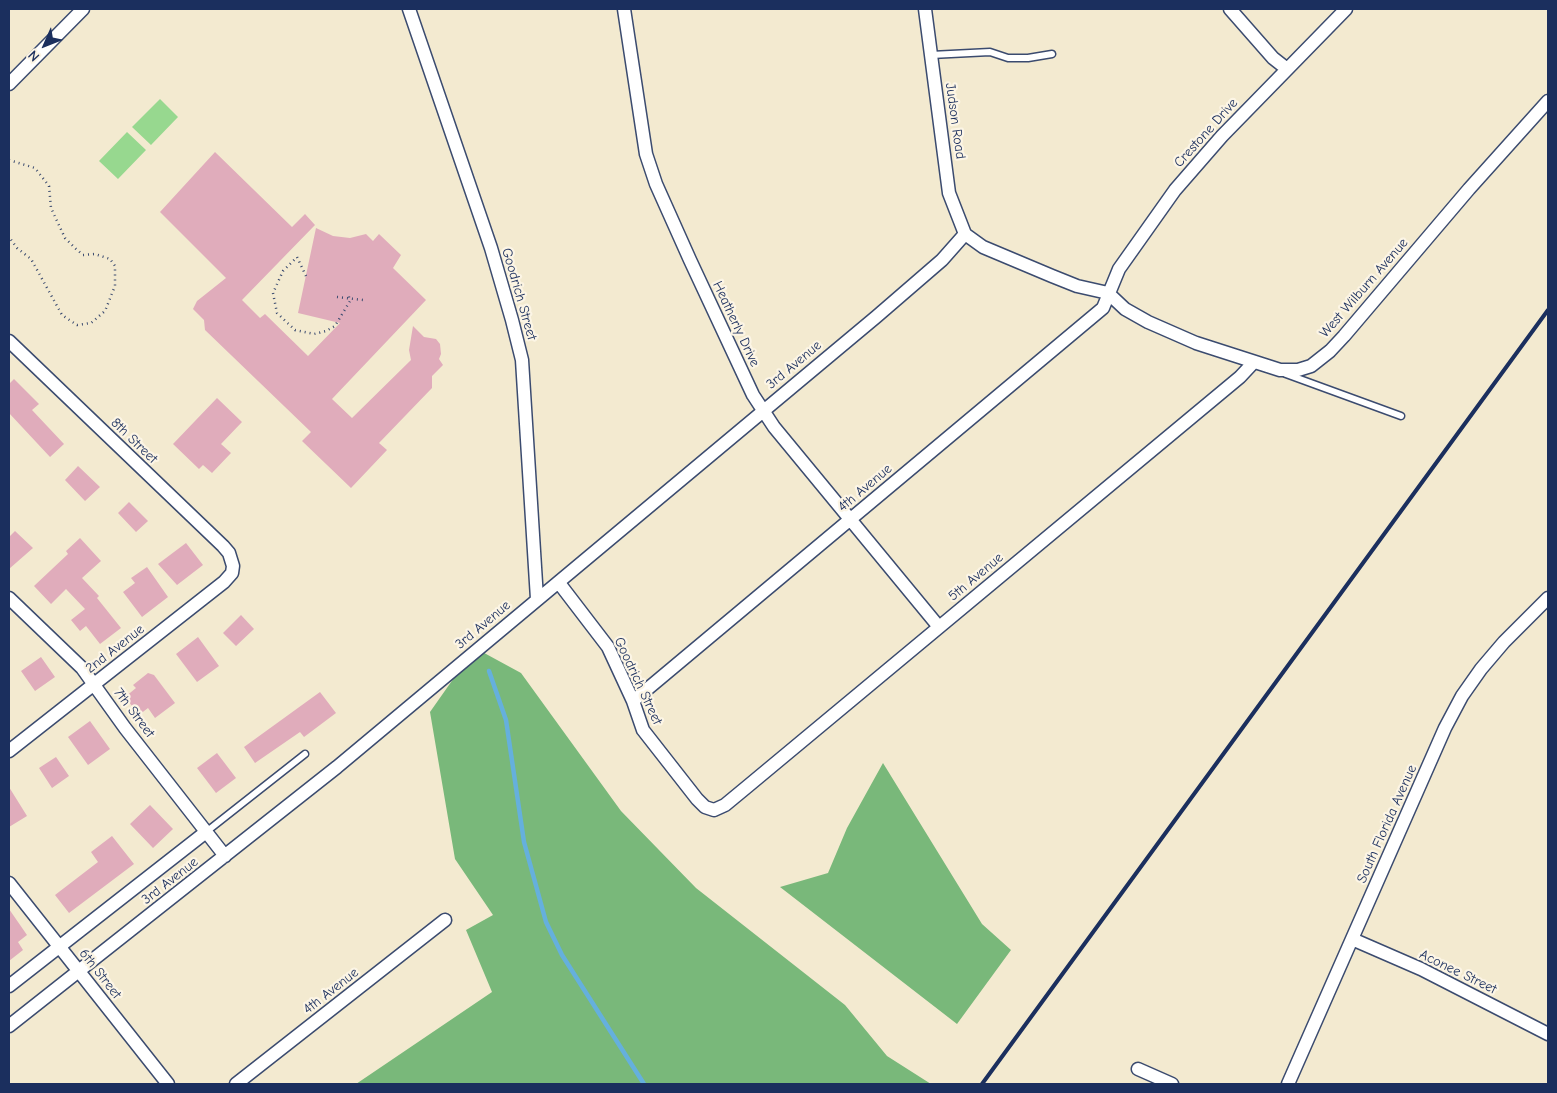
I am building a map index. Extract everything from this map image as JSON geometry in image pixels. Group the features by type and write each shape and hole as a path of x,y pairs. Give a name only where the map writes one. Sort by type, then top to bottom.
{"street":[{"name":"Goodrich Street","path":"409,9 491,248 522,360 537,599"},
{"name":"Heatherly Drive","path":"624,9 646,154 656,184 744,377 774,427 939,627"},
{"name":"Judson Road","path":"925,9 949,193 965,234"},
{"path":"1230,9 1272,58 1287,69"},
{"name":"Crestone Drive","path":"1108,293 1119,269 1175,190 1222,136 1346,9"},
{"path":"9,84 78,10"},
{"name":"West Wilburn Avenue","path":"965,234 983,247 1052,276 1077,286 1108,293 1125,309 1148,322 1196,343 1280,370 1298,370 1311,366 1330,351 1469,189 1548,101"},
{"name":"3rd Avenue","path":"9,1026 337,768 942,260 965,234"},
{"name":"4th Avenue","path":"633,701 1085,325 1103,308 1108,293"},
{"name":"8th Street","path":"9,341 229,553 233,566"},
{"name":"5th Avenue","path":"714,810 748,786 1240,377 1254,362"},
{"name":"2nd Avenue","path":"9,751 224,582 232,574 233,566"},
{"name":"Goodrich Street","path":"559,583 608,647 633,701 643,730 697,800 705,807 714,810"},
{"name":"7th Street","path":"9,598 82,668 225,856"},
{"name":"South Florida Avenue","path":"1288,1084 1462,696 1504,642 1548,598"},
{"name":"3rd Avenue","path":"9,986 206,832"},
{"name":"6th Street","path":"9,883 168,1084"},
{"name":"4th Avenue","path":"236,1084 445,920"},
{"name":"Aconee Street","path":"1352,939 1421,969 1548,1034"},
{"path":"1138,1069 1172,1084"}],"lane":[{"path":"931,55 990,52 1008,58 1028,58 1052,54"},
{"path":"1254,362 1401,416"},
{"path":"206,832 305,754"}],"path":[{"path":"9,160 35,168 49,186 51,208 65,238 76,249 83,255 95,254 110,259 115,266 114,286 106,311 91,323 77,325 62,315 31,259 17,248 9,237"},
{"path":"306,276 297,257 283,271 273,292 277,313 295,330 314,334 326,331 342,317 350,301 348,293"},
{"path":"337,297 363,300"}],"green space":[{"path":"160,99 178,117 151,145 132,127"},
{"path":"127,132 146,150 118,179 99,161"},
{"path":"475,648 521,673 621,811 696,888 845,1005 887,1056 931,1084 356,1084 492,992 466,930 493,915 455,859 430,712"},
{"path":"883,763 982,924 1011,950 957,1024 780,887 828,873 847,828"}],"building":[{"path":"215,152 292,227 305,214 315,225 242,300 260,318 265,314 308,356 340,323 298,313 316,228 333,236 350,238 366,234 373,241 379,234 401,255 393,268 426,300 332,399 352,418 411,360 409,350 413,326 424,337 436,339 440,344 441,354 439,359 443,365 432,376 432,388 379,443 387,450 351,488 302,441 311,432 205,330 204,320 193,309 197,301 226,278 160,212"},
{"path":"14,379 39,404 32,410 64,444 50,457 9,413 9,384"},
{"path":"217,398 242,422 221,444 231,453 212,473 203,465 199,469 173,444"},
{"path":"78,466 100,487 85,501 65,480"},
{"path":"129,502 148,521 136,532 118,513"},
{"path":"15,531 33,548 9,569 9,537"},
{"path":"80,538 101,561 82,578 99,596 97,598 121,628 100,644 86,626 80,631 71,620 85,609 66,589 51,604 34,586 68,554 66,551"},
{"path":"186,543 203,565 177,585 158,564"},
{"path":"147,567 168,597 142,617 123,592 135,583 131,578"},
{"path":"241,615 254,629 236,646 223,633"},
{"path":"198,637 219,666 197,682 176,654"},
{"path":"41,657 55,677 35,691 21,671"},
{"path":"148,673 154,675 175,703 155,718 148,708 139,715 125,697 136,688 133,685"},
{"path":"320,692 336,713 304,737 300,732 255,763 244,747"},
{"path":"90,721 110,749 88,765 68,737"},
{"path":"217,753 236,778 216,793 197,768"},
{"path":"56,757 69,776 52,788 39,768"},
{"path":"9,787 27,816 9,827"},
{"path":"150,805 173,829 153,848 130,824"},
{"path":"112,836 134,864 69,913 55,895 98,862 91,852"},
{"path":"9,909 27,935 18,942 23,950 9,961"}],"waterway":[{"path":"489,671 506,720 524,842 546,922 562,955 644,1084"}],"railway":[{"path":"982,1084 1548,310"}]}
